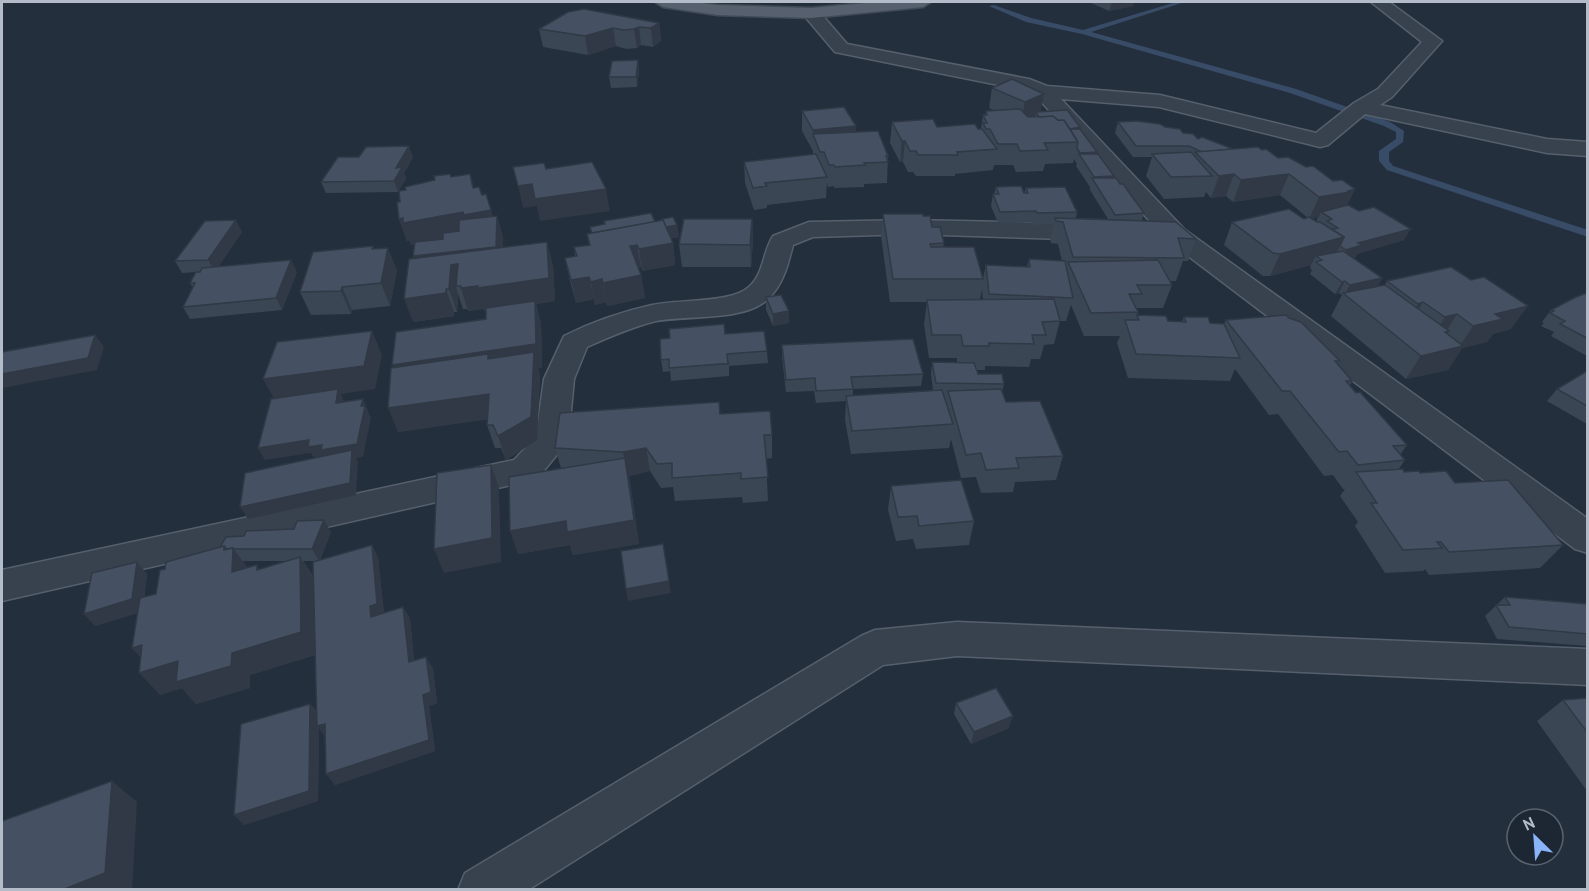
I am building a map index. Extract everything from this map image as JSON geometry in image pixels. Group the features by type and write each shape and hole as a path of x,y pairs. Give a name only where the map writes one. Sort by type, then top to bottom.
{"main road":[{"path":"663,2 717,10 812,13 923,2"}],"street":[{"path":"1043,92 1160,101 1320,140 1361,107 1385,93 1433,41 1379,2"},
{"path":"812,13 841,48 1029,85 1043,92 1176,235 1587,539"},
{"path":"1361,107 1547,146 1587,150"},
{"path":"2,586 525,470 552,441 560,379 574,342 604,327 679,309 716,308 753,299 768,284 782,242 809,230 911,227 1176,235"},
{"path":"482,890 875,648 957,639 1587,667"}],"building":[{"path":"584,9 659,23 651,28 639,27 623,30 613,28 585,36 539,29 568,12"},
{"path":"638,60 636,77 609,77 612,61"},
{"path":"1012,79 1044,94 1025,102 992,88"},
{"path":"844,107 856,126 813,130 802,111"},
{"path":"1020,109 1028,117 1053,116 1058,120 1064,120 1078,142 1044,143 1048,150 1020,151 1017,144 998,144 990,129 986,129 983,123 987,123 983,115 987,115 986,111"},
{"path":"1067,110 1080,127 1070,129 1064,120 1058,120 1053,116 1039,117 1036,112"},
{"path":"933,119 937,127 975,124 978,129 982,129 997,149 957,152 958,155 918,155 916,151 910,151 905,141 902,141 892,122"},
{"path":"1137,121 1180,129 1183,133 1193,134 1198,139 1202,137 1233,149 1202,152 1189,146 1136,146 1118,122"},
{"path":"1070,129 1080,129 1097,152 1080,153 1077,148 1078,142"},
{"path":"878,131 888,156 886,156 888,162 835,167 829,165 824,152 820,152 813,134"},
{"path":"409,146 396,168 402,167 394,181 321,182 338,157 359,157 366,147"},
{"path":"1258,147 1262,150 1266,149 1278,158 1288,157 1306,167 1313,166 1333,181 1342,180 1355,189 1348,191 1350,192 1319,197 1289,174 1241,180 1234,174 1219,176 1195,152"},
{"path":"1191,152 1212,176 1171,177 1152,154"},
{"path":"816,154 827,177 765,183 767,186 753,188 744,162"},
{"path":"1079,154 1098,154 1114,176 1094,177"},
{"path":"592,162 606,189 535,199 532,184 518,186 513,167 544,163 546,169"},
{"path":"450,174 451,177 470,174 473,188 479,187 482,195 486,194 491,210 464,215 463,212 403,223 403,218 399,219 397,202 400,202 399,191 406,190 405,187 435,180 434,176"},
{"path":"1092,178 1116,178 1144,213 1115,215"},
{"path":"1021,186 1024,193 1028,193 1026,188 1065,187 1077,212 1000,212 993,194 999,194 996,187"},
{"path":"1348,205 1359,211 1374,207 1411,229 1358,243 1362,245 1346,250 1340,246 1344,237 1332,229 1338,228 1327,221 1332,219 1321,212"},
{"path":"1289,209 1304,219 1309,217 1320,222 1344,237 1280,254 1273,253 1232,222"},
{"path":"651,213 655,222 592,233 590,227 605,224 604,221"},
{"path":"883,214 930,216 932,227 940,227 944,243 930,244 931,247 974,247 983,279 893,279"},
{"path":"497,216 496,247 413,256 415,242 443,239 443,233 459,231 459,220"},
{"path":"673,217 677,225 666,227 662,219"},
{"path":"1055,218 1176,222 1196,239 1178,238 1184,258 1073,257 1063,222 1056,221"},
{"path":"684,219 752,219 750,245 679,244"},
{"path":"236,220 208,260 175,261 205,221"},
{"path":"663,220 673,243 639,249 637,245 630,246 641,275 603,283 602,279 591,282 589,277 571,280 565,258 577,256 574,247 590,245 587,234"},
{"path":"547,242 549,278 477,288 478,286 461,288 461,286 456,286 458,264 451,265 449,289 446,289 446,293 404,299 409,259"},
{"path":"373,246 372,249 388,248 381,283 342,287 341,291 300,292 313,252"},
{"path":"1343,251 1382,278 1350,285 1345,281 1342,282 1316,262 1322,260 1316,256"},
{"path":"1029,259 1065,261 1073,298 989,294 986,265 1030,267"},
{"path":"291,260 276,298 183,307 195,283 190,283 196,272 200,272 202,268"},
{"path":"1158,260 1172,285 1137,285 1142,294 1129,294 1138,312 1091,313 1068,262"},
{"path":"1451,267 1471,280 1484,277 1528,306 1495,314 1503,319 1473,326 1457,314 1445,317 1423,302 1418,304 1387,281"},
{"path":"1385,285 1449,331 1445,332 1463,346 1421,356 1343,293"},
{"path":"1587,293 1587,338 1560,324 1565,321 1550,313 1554,311 1551,310"},
{"path":"781,295 789,311 773,314 766,297"},
{"path":"1054,299 1060,321 1042,322 1046,335 1032,335 1034,344 989,343 989,346 963,346 961,335 932,335 927,300"},
{"path":"535,301 536,344 392,365 396,332 486,319 486,308"},
{"path":"1137,315 1166,316 1168,321 1186,322 1184,317 1208,317 1210,323 1224,324 1240,358 1136,354 1125,320 1139,320"},
{"path":"1286,315 1301,322 1340,361 1335,361 1352,381 1346,381 1356,393 1360,392 1407,445 1393,446 1405,460 1358,465 1347,451 1339,452 1290,391 1282,391 1226,320"},
{"path":"724,324 725,334 764,331 767,351 727,354 728,364 669,368 669,359 661,360 660,339 670,338 669,329"},
{"path":"372,331 364,366 263,379 277,342"},
{"path":"95,335 88,358 2,374 2,352"},
{"path":"913,339 923,374 851,377 853,389 816,391 815,378 786,380 782,345"},
{"path":"534,352 531,417 498,436 493,425 487,425 489,394 388,408 391,368 488,354 488,359"},
{"path":"932,362 974,363 978,374 1002,374 1004,384 936,383"},
{"path":"1587,371 1587,406 1557,389"},
{"path":"338,389 336,403 363,399 361,406 365,406 357,444 321,450 322,445 308,447 309,440 258,448 271,399"},
{"path":"1001,389 1006,402 1040,401 1063,456 1016,458 1019,468 986,470 981,453 966,455 948,391"},
{"path":"942,390 953,424 852,431 846,396"},
{"path":"719,402 720,414 770,411 772,435 764,435 768,477 741,479 741,473 672,478 672,463 657,464 646,448 623,452 555,448 560,413"},
{"path":"352,450 350,483 240,507 245,473"},
{"path":"625,458 634,520 567,532 566,521 510,531 509,477"},
{"path":"491,465 492,538 434,549 437,473"},
{"path":"1403,469 1404,472 1419,471 1420,473 1446,471 1455,483 1508,480 1563,545 1449,552 1441,542 1437,542 1442,548 1403,550 1371,503 1377,503 1356,472"},
{"path":"961,480 974,521 919,526 917,516 898,517 891,486"},
{"path":"324,520 312,549 227,549 224,546 220,547 226,537 244,536 246,531 294,529 297,521"},
{"path":"663,544 669,581 626,589 621,551"},
{"path":"372,545 377,604 370,606 371,617 403,607 409,662 426,657 431,692 423,695 429,740 326,774 325,724 317,726 313,562"},
{"path":"224,546 224,550 233,548 232,572 257,565 257,570 300,557 301,632 232,653 231,666 176,682 178,661 139,673 142,645 132,648 140,598 156,594 160,570 165,569 166,562"},
{"path":"137,562 132,599 84,614 92,573"},
{"path":"1505,597 1587,604 1587,634 1509,627 1496,605 1510,605"},
{"path":"996,688 1013,716 974,732 956,703"},
{"path":"1587,698 1587,732 1563,700"},
{"path":"310,704 309,791 234,815 241,724"},
{"path":"112,781 105,873 62,890 2,890 2,821"}],"waterway":[{"path":"1083,32 1182,2"},
{"path":"992,6 1029,20 1083,32"},
{"path":"1083,32 1293,91 1387,124 1400,131 1400,140 1384,151 1384,161 1390,168 1588,234"}]}
